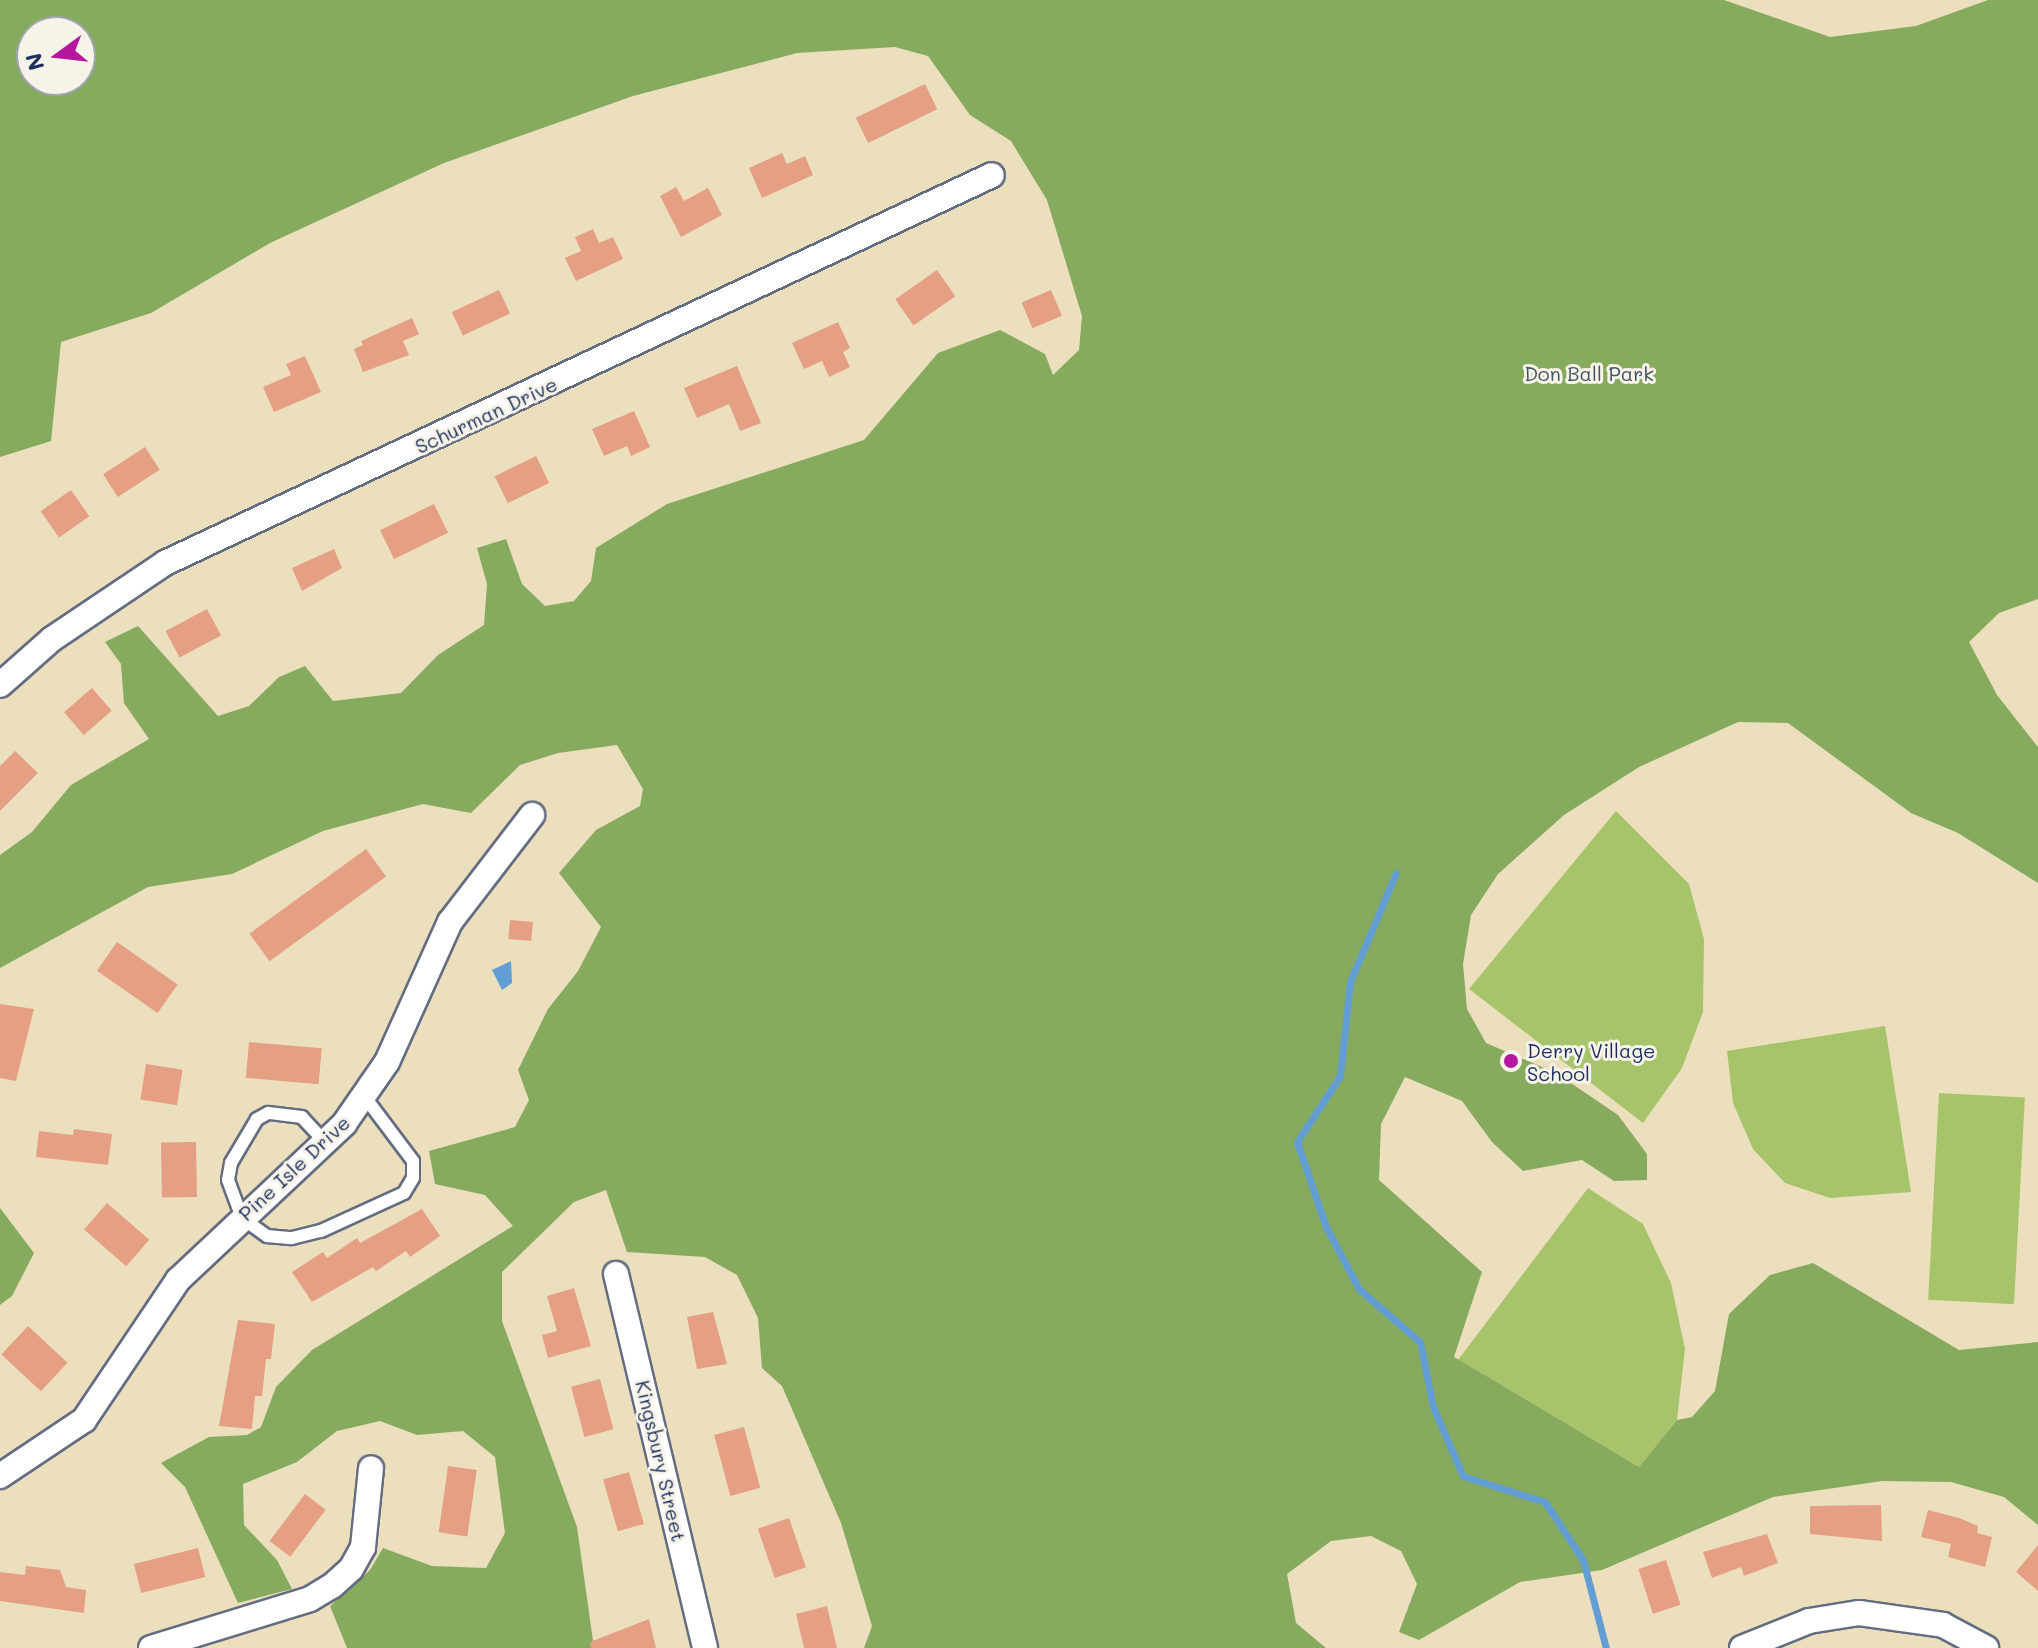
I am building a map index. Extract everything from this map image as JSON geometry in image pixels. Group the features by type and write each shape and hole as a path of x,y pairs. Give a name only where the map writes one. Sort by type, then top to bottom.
{"street":[{"name":"Schurman Drive","path":"0,685 52,639 165,563 992,175"},
{"name":"Pine Isle Drive","path":"0,1476 84,1420 178,1280 325,1142 365,1097 387,1062 450,922 532,815"},
{"name":"Kingsbury Street","path":"616,1274 705,1648"},
{"path":"151,1648 310,1599 332,1586 351,1569 363,1547 371,1468"},
{"path":"1742,1648 1809,1621 1859,1613 1943,1625 1986,1648"}],"lane":[{"path":"325,1142 302,1117 268,1113 257,1119 231,1163 228,1180 242,1218 267,1236 292,1238 321,1231 404,1193 413,1178 413,1161 365,1097"}],"green space":[{"name":"Don Ball Park","path":"0,0 1724,0 1830,37 1916,26 1988,0 2038,0 2038,599 1999,613 1969,642 1997,695 2038,747 2038,883 1958,833 1911,813 1788,723 1738,722 1639,767 1564,815 1498,874 1471,915 1463,964 1467,1009 1486,1043 1556,1073 1618,1115 1647,1154 1647,1180 1614,1181 1582,1160 1523,1171 1492,1142 1462,1101 1405,1077 1381,1124 1379,1180 1482,1272 1454,1357 1639,1467 1677,1420 1692,1417 1715,1391 1729,1314 1770,1275 1813,1263 1959,1350 2038,1342 2038,1525 2004,1497 1951,1482 1882,1481 1773,1497 1602,1570 1520,1582 1419,1640 1399,1632 1417,1584 1401,1551 1371,1536 1331,1541 1287,1574 1296,1623 1326,1648 864,1648 872,1626 841,1523 782,1386 762,1368 758,1318 737,1275 705,1257 627,1252 606,1190 574,1202 502,1272 502,1321 577,1527 594,1648 347,1648 330,1606 370,1570 383,1548 432,1566 486,1568 505,1533 495,1457 463,1431 417,1435 380,1421 337,1431 297,1462 243,1484 244,1525 277,1560 292,1589 238,1603 185,1487 161,1463 209,1437 247,1435 261,1427 276,1387 312,1350 513,1226 485,1195 435,1184 429,1151 515,1127 529,1100 518,1070 548,1009 578,971 601,927 559,873 596,830 640,806 643,789 617,745 558,753 520,765 471,813 423,804 323,831 232,874 148,887 0,968 0,855 32,832 71,785 149,739 124,703 121,664 105,642 138,626 218,716 249,706 279,677 305,666 333,701 401,693 438,655 484,625 487,584 477,548 506,539 522,584 545,606 574,601 591,581 596,548 667,504 864,440 938,353 1000,330 1045,354 1053,375 1079,350 1082,316 1047,200 1011,141 970,115 928,56 895,47 797,53 633,96 444,163 270,243 151,313 61,342 51,441 0,457"},
{"path":"1616,811 1689,884 1704,939 1703,1012 1682,1068 1643,1123 1469,989"},
{"path":"1885,1026 1911,1192 1830,1198 1785,1183 1753,1149 1733,1103 1727,1051"},
{"path":"1939,1093 2025,1098 2014,1304 1928,1300"},
{"path":"1588,1188 1643,1224 1671,1283 1685,1349 1677,1420 1639,1467 1458,1360"},
{"path":"0,1208 34,1253 12,1296 0,1305"}],"water":[{"path":"511,961 512,983 502,990 492,970"}],"building":[{"path":"925,84 937,109 868,143 856,118"},
{"path":"782,153 787,164 805,156 813,175 762,198 749,168"},
{"path":"676,187 684,201 708,188 722,215 681,237 660,196"},
{"path":"593,229 599,243 613,237 623,259 576,281 565,258 581,251 575,237"},
{"path":"937,270 955,296 914,325 895,299"},
{"path":"499,290 510,314 463,336 452,312"},
{"path":"1051,290 1062,316 1032,328 1022,303"},
{"path":"412,318 419,334 403,341 409,355 363,372 354,349 363,345 361,341"},
{"path":"838,322 850,348 843,352 850,367 829,377 822,361 804,369 792,343"},
{"path":"305,356 321,392 274,412 263,387 291,375 286,364"},
{"path":"737,366 761,423 740,431 729,404 697,418 684,388"},
{"path":"634,411 650,447 631,456 627,446 604,456 592,429"},
{"path":"145,447 160,470 118,497 103,474"},
{"path":"536,456 549,483 508,503 495,476"},
{"path":"71,490 89,516 59,537 41,511"},
{"path":"434,504 448,533 394,559 380,530"},
{"path":"334,549 342,568 302,591 292,568"},
{"path":"207,609 221,635 180,658 166,631"},
{"path":"92,688 112,711 84,735 64,712"},
{"path":"15,751 38,773 0,811 0,766"},
{"path":"366,849 386,877 269,961 250,934"},
{"path":"510,920 533,922 531,941 508,939"},
{"path":"117,942 178,984 158,1013 97,971"},
{"path":"0,1004 34,1009 16,1081 0,1078"},
{"path":"249,1042 322,1048 319,1084 246,1078"},
{"path":"146,1064 183,1070 177,1105 140,1100"},
{"path":"74,1129 112,1134 108,1165 36,1157 39,1131 73,1135"},
{"path":"196,1142 197,1197 162,1198 161,1143"},
{"path":"107,1203 149,1240 126,1266 84,1229"},
{"path":"422,1209 440,1236 410,1257 406,1251 376,1271 373,1267 312,1302 292,1272 323,1252 327,1258 357,1238 360,1243"},
{"path":"574,1288 591,1346 548,1358 542,1335 557,1331 547,1296"},
{"path":"713,1312 727,1364 697,1369 687,1317"},
{"path":"238,1320 275,1324 271,1359 266,1359 262,1396 255,1396 252,1429 219,1426"},
{"path":"28,1326 67,1363 41,1391 1,1355"},
{"path":"600,1379 613,1429 584,1437 571,1387"},
{"path":"744,1427 760,1488 730,1496 714,1435"},
{"path":"448,1466 477,1470 467,1536 439,1532"},
{"path":"629,1472 644,1524 618,1531 603,1479"},
{"path":"305,1494 326,1510 290,1557 269,1541"},
{"path":"1881,1505 1882,1541 1810,1534 1810,1506"},
{"path":"1928,1510 1978,1526 1977,1533 1992,1537 1985,1567 1948,1557 1951,1544 1921,1537"},
{"path":"789,1518 806,1567 775,1578 758,1529"},
{"path":"1767,1534 1778,1563 1744,1576 1741,1567 1712,1578 1703,1552"},
{"path":"2038,1545 2038,1591 2016,1572"},
{"path":"198,1548 205,1577 141,1593 134,1564"},
{"path":"1666,1560 1681,1605 1653,1614 1638,1569"},
{"path":"26,1566 60,1570 66,1587 86,1590 84,1613 0,1601 0,1572 25,1575"},
{"path":"827,1606 837,1648 804,1648 796,1614"},
{"path":"649,1619 656,1648 591,1648 590,1642"}],"waterway":[{"path":"1396,873 1350,982 1340,1076 1297,1142 1326,1227 1359,1289 1420,1342 1433,1407 1463,1476 1545,1502 1583,1560 1606,1648"}],"place":[{"name":"Derry Village School","path":"1511,1061"}]}
